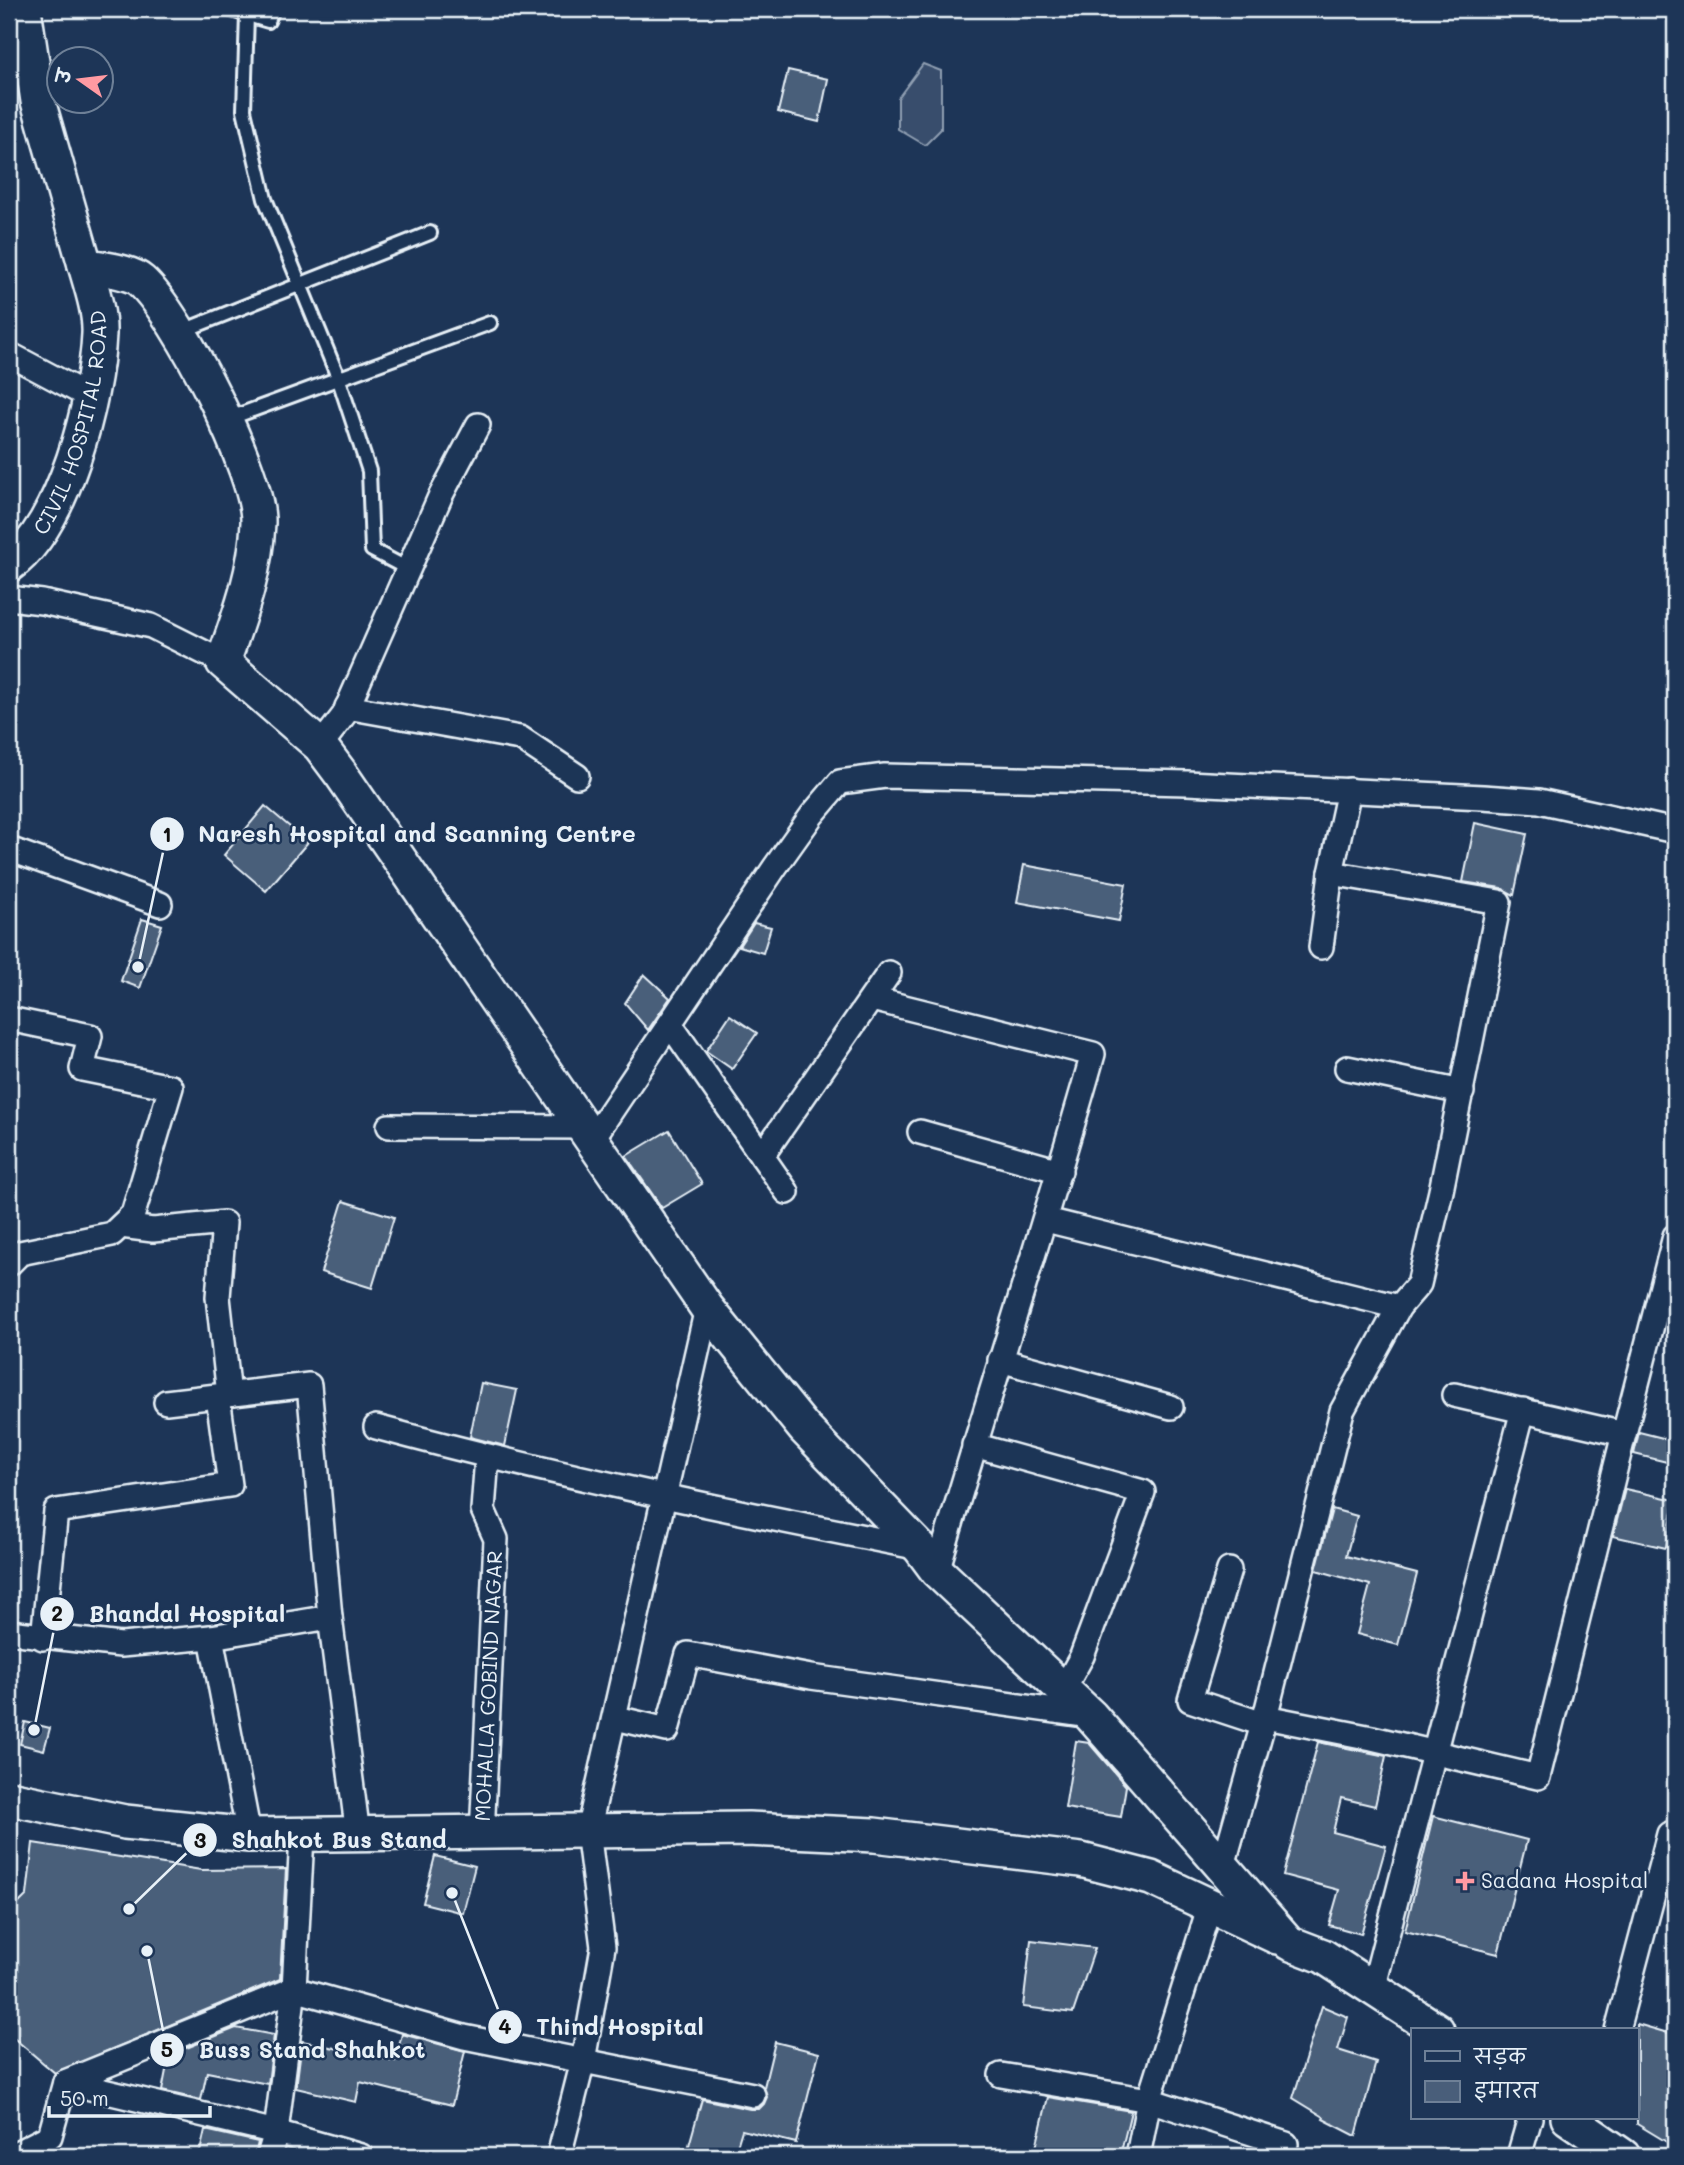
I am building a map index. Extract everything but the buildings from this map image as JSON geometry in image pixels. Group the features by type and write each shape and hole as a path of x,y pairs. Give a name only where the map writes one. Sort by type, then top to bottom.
{"street":[{"path":"9,16 12,9"},
{"name":"CIVIL HOSPITAL ROAD","path":"9,565 21,556 38,536 73,464 90,397 100,331 68,197 38,101 24,9"},
{"path":"85,265 139,279 173,319 241,452 258,520 251,581 223,662"},
{"path":"9,354 90,397"},
{"path":"320,746 347,707 408,569 478,425"},
{"path":"9,598 42,602 151,626 223,662 320,746 374,818 707,1308 804,1428 929,1559 1091,1716 1289,1943"},
{"path":"347,707 520,738 577,776"},
{"path":"589,1132 670,1024 804,825 840,782 899,776 1187,783 1539,801 1675,831"},
{"path":"1321,947 1331,873 1349,790"},
{"path":"9,849 160,904"},
{"path":"1223,1866 1264,1720 1342,1411 1399,1307 1419,1284 1462,1092 1499,902 1331,873"},
{"path":"762,1156 889,973"},
{"path":"872,999 1093,1054 1046,1220 974,1445 929,1559"},
{"path":"9,1019 90,1036 82,1069 171,1087 133,1214 112,1234 20,1252 9,1264"},
{"path":"670,1024 787,1192"},
{"path":"1347,1068 1462,1092"},
{"path":"389,1126 589,1132"},
{"path":"920,1132 1060,1171"},
{"path":"1046,1220 1399,1307"},
{"path":"43,1638 56,1511 230,1485 218,1297 224,1223 153,1230 121,1226"},
{"path":"1229,1570 1189,1700 1264,1720 1434,1752 1538,1777 1675,1240"},
{"path":"559,2156 583,2061 603,1947 588,1831 616,1718 707,1308"},
{"path":"1000,1360 1171,1407"},
{"path":"166,1402 309,1385 330,1617 358,1835"},
{"path":"1454,1395 1624,1434"},
{"path":"1373,1989 1523,1410"},
{"path":"376,1427 487,1457 929,1559"},
{"path":"974,1445 1143,1492 1082,1656 1063,1690"},
{"name":"MOHALLA GOBIND NAGAR","path":"482,1835 496,1539 483,1510 487,1457"},
{"path":"9,1632 121,1645 211,1637 330,1617"},
{"path":"211,1637 248,1835"},
{"path":"616,1718 667,1730 688,1654 811,1677 1091,1716"},
{"path":"9,1798 125,1822 248,1835 482,1835 748,1829 874,1836 1069,1858 1151,1878 1289,1943 1323,1956 1434,2028"},
{"path":"1618,2028 1669,1835 1675,1836"},
{"path":"270,2156 276,2132 294,1989 302,1836"},
{"path":"1138,2156 1149,2100 1210,1905"},
{"path":"65,2082 294,1989 464,2037 752,2095"},
{"path":"1000,2075 1149,2100 1286,2144"},
{"path":"65,2082 276,2132 361,2156"},
{"path":"11,2156 48,2146 65,2082"},
{"path":"1519,2156 1529,2120"},
{"path":"1584,2123 1623,2156"}],"lane":[{"path":"228,9 268,21 273,9"},
{"path":"247,15 244,110 265,199 338,377 369,471 372,550 408,569"},
{"path":"180,332 430,233"},
{"path":"225,420 490,323"}],"shaded area":[{"path":"923,64 941,71 941,129 925,145 898,129 898,98"}],"place":[{"name":"Naresh Hospital and Scanning Centre","path":"138,967"},
{"name":"Bhandal Hospital","path":"34,1730"},
{"name":"Sadana Hospital","path":"1465,1881"},
{"name":"Thind Hospital","path":"452,1893"},
{"name":"Shahkot Bus Stand","path":"129,1909"},
{"name":"Buss Stand Shahkot","path":"147,1951"}]}
